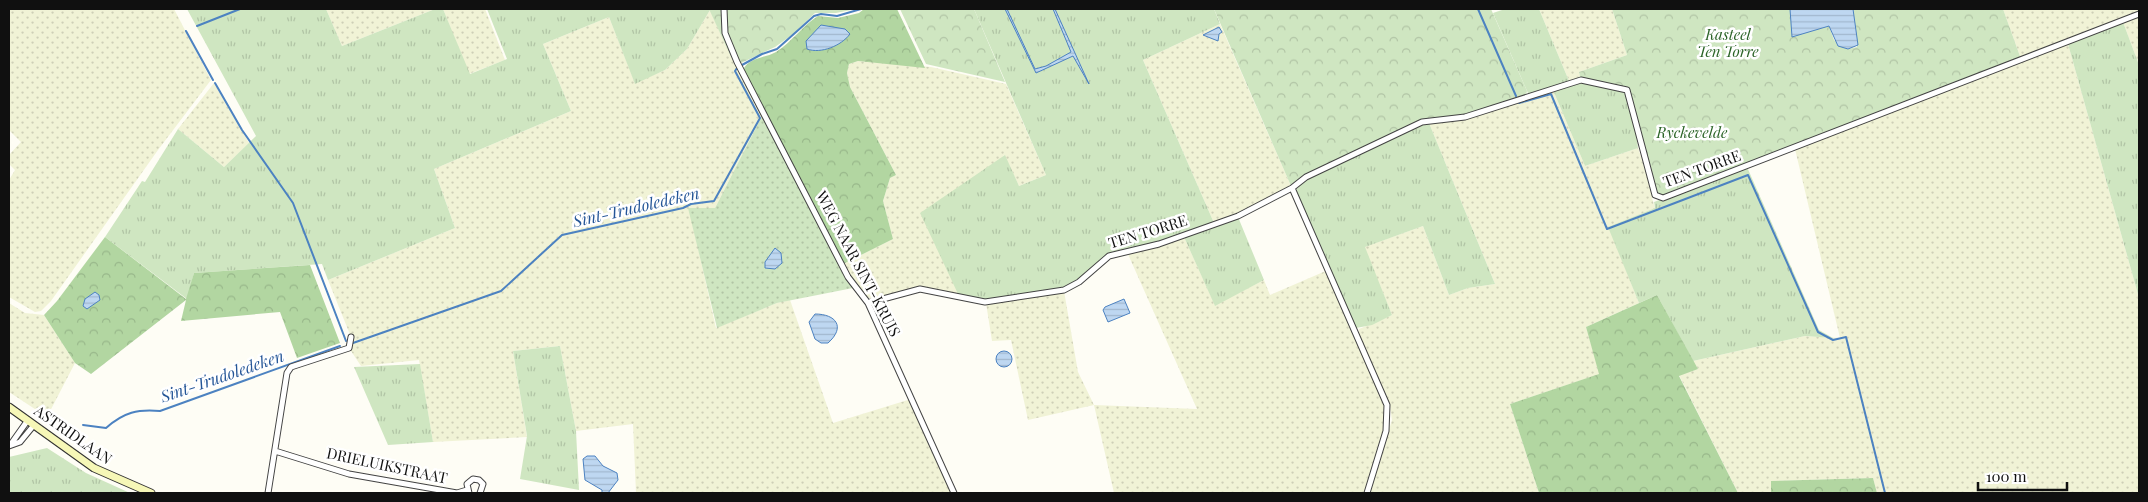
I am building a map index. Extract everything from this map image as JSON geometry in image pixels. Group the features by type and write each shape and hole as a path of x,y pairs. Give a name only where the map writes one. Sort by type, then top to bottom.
{"main road":[{"name":"ASTRIDLAAN","path":"9,407 94,468 150,493"}],"street":[{"name":"WEG NAAR SINT-KRUIS","path":"724,9 725,33 733,51 848,277 868,303 954,493"},
{"name":"TEN TORRE","path":"868,303 920,289 985,302 1054,292 1079,282 1109,256 1159,244 1246,212 1292,188 1306,177 1416,124 1465,117 1574,82 1587,80 1627,90 1655,195 1663,198 2139,14"},
{"path":"1292,188 1387,405 1386,430 1366,493"},
{"path":"269,493 287,373 292,367 349,348 351,337"},
{"path":"9,446 31,423"},
{"name":"DRIELUIKSTRAAT","path":"275,451 349,474 457,492 468,492 468,482 476,478 483,484 480,493"}],"green space":[{"path":"9,9 174,9 211,80 158,150 51,301 41,311 35,312 9,297 9,180 15,170 9,164 9,155 21,142 9,130"},
{"path":"187,9 326,9 342,46 435,9 443,9 470,74 507,59 487,9 710,10 687,49 665,70 635,84 609,17 543,44 571,111 434,169 455,228 328,280 322,264 194,273 187,299 105,237 142,181 145,182 178,129 224,167 256,136"},
{"path":"326,9 435,9 342,46"},
{"path":"443,9 485,9 505,60 469,74"},
{"path":"709,9 856,9 836,13 815,13 792,35 775,47 741,63 731,57"},
{"path":"864,9 897,9 925,68 858,61 849,64 847,73 850,87 896,175 890,178 883,201 893,239 843,264 743,70 753,60 772,54 782,48 818,16 838,18 859,13"},
{"path":"900,9 974,9 1005,82 926,64"},
{"path":"974,9 1214,9 1220,24 1143,60 1214,223 1159,242 1114,252 1078,281 1062,289 981,300 959,296 920,213 1005,155 1019,186 1046,175"},
{"path":"1214,9 1491,9 1527,91 1526,95 1467,115 1425,120 1304,176 1291,186"},
{"path":"1505,9 1539,9 1569,81 1580,77 1625,90 1634,119 1638,148 1585,166 1553,90 1530,97 1493,13"},
{"path":"1539,9 1612,9 1627,55 1579,72 1580,77 1569,81"},
{"name":"Ryckevelde","path":"1612,9 1790,9 1792,36 1829,26 1834,40 1848,49 1857,47 1853,9 2003,9 2021,59 1665,196 1657,195 1627,88 1580,77 1579,72 1627,55"},
{"path":"2003,9 2139,9 2139,13 2021,59"},
{"path":"710,10 731,57 737,63 764,112 715,208 689,208 716,328 777,303 790,300 833,423 911,399 952,493 636,493 633,424 576,431 560,346 513,351 527,437 433,442 419,360 361,366 349,348 351,337 328,280 455,228 434,169 571,111 543,44 609,17 635,83 665,70 687,49"},
{"path":"2139,16 2139,65 2123,22"},
{"path":"2123,22 2139,65 2139,298 2068,44"},
{"path":"1220,24 1291,186 1246,211 1214,223 1143,60"},
{"path":"2068,44 2139,298 2139,493 1877,493 1873,478 1771,481 1771,493 1738,493 1679,375 1698,369 1693,361 1805,336 1840,338 1795,149"},
{"path":"858,61 931,67 1006,84 1046,175 1019,186 1004,155 959,296 918,288 871,299 860,292 843,264 893,239 883,201 890,178 896,175 850,87 847,73 849,64"},
{"path":"214,83 249,143 224,167 178,129"},
{"path":"1553,90 1585,166 1638,148 1654,195 1652,198 1655,208 1609,227 1639,303 1586,327 1600,374 1510,404 1539,493 1369,493 1392,420 1390,406 1359,336 1359,329 1392,315 1364,247 1423,226 1449,295 1468,288 1495,284 1429,123"},
{"path":"764,112 853,288 777,303 717,328 688,208 715,208"},
{"path":"1429,123 1495,284 1468,288 1449,295 1423,226 1365,247 1392,315 1372,325 1356,328 1296,192 1297,184 1419,125"},
{"path":"1747,167 1819,330 1833,338 1805,336 1693,361 1657,295 1639,303 1608,227 1655,208 1654,202"},
{"path":"1238,217 1264,280 1215,306 1184,237"},
{"path":"105,237 186,299 194,273 310,265 340,343 297,358 280,312 181,321 186,300 91,374 75,363 44,315 57,301"},
{"path":"1184,237 1215,305 1264,280 1270,295 1328,270 1385,406 1384,430 1365,493 1114,493 1094,405 1197,409 1127,252"},
{"path":"1064,291 1078,372 1094,405 1028,420 1011,340 992,341 986,303"},
{"path":"1657,295 1698,369 1679,376 1738,493 1539,493 1510,404 1599,374 1586,327"},
{"path":"9,303 25,313 44,315 75,363 47,417 9,392"},
{"path":"560,346 576,431 579,490 520,479 527,436 513,351"},
{"path":"420,364 433,442 388,445 354,367"},
{"path":"47,448 86,473 130,493 9,493 9,457"},
{"path":"1873,478 1877,493 1771,493 1771,481"}],"water":[{"path":"1005,9 1007,9 1035,69 1046,66 1071,52 1053,9 1055,9 1089,84 1073,56 1036,73"},
{"path":"1790,9 1853,9 1858,45 1848,49 1838,46 1829,26 1792,37"},
{"path":"821,25 845,29 850,34 830,48 824,50 807,49 806,41"},
{"path":"1219,27 1222,32 1219,34 1218,41 1203,35"},
{"path":"775,248 781,253 782,263 775,269 765,268 765,262"},
{"path":"95,292 99,295 100,300 87,309 83,306 85,299"},
{"path":"1124,299 1130,313 1108,322 1103,310 1105,307"},
{"path":"815,314 828,316 836,322 837,332 828,343 821,343 815,339 809,322"},
{"path":"1004,351 1012,359 1004,367 996,359"},
{"path":"587,456 595,456 603,466 617,473 618,480 608,493 602,493 602,490 585,480 583,459"}],"waterway":[{"path":"197,26 240,9"},
{"path":"742,65 762,54 777,49 814,16 821,14 837,16 861,9"},
{"path":"1478,9 1516,96"},
{"path":"186,31 213,80"},
{"name":"Sint-Trudoledeken","path":"353,343 501,291 562,235 683,208 691,204 714,201 760,118 735,71 737,68"},
{"path":"215,83 242,130 293,203 346,341"},
{"path":"1519,103 1551,94 1607,229 1748,175 1818,332 1833,340 1846,337 1885,493"},
{"name":"Sint-Trudoledeken","path":"83,425 106,428 125,415 138,411 160,411 340,346"}],"park label":[{"name":"Kasteel Ten Torre","path":"1728,44"}]}
